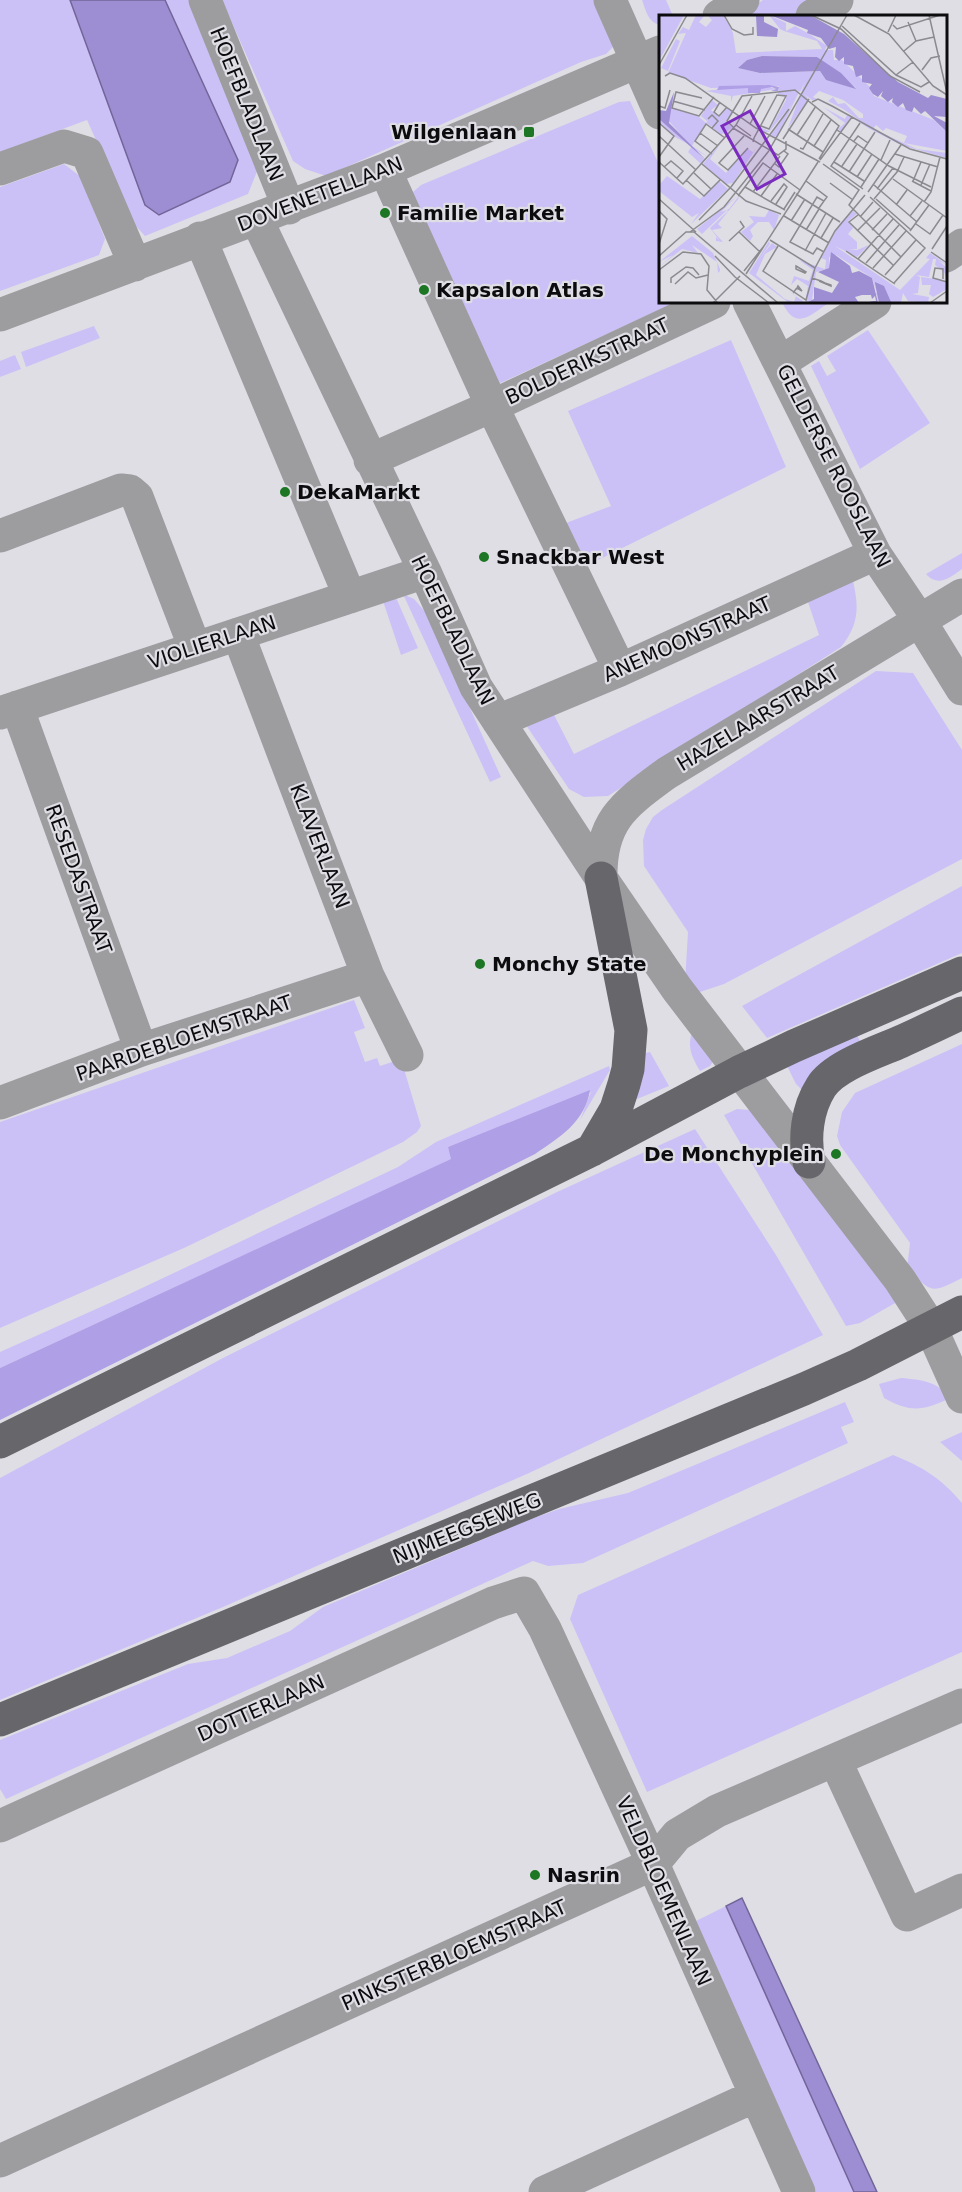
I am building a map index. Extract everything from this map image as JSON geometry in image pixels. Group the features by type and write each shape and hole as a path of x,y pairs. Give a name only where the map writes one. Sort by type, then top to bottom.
{"main road":[{"path":"592,1150 616,1109 628,1069 631,1030 601,878"},
{"path":"0,1442 592,1150 739,1072 962,973"},
{"path":"809,1162 805,1142 811,1111 821,1086 830,1077 858,1059 962,1013"},
{"path":"931,1328 962,1312"},
{"name":"NIJMEEGSEWEG","path":"0,1720 804,1389 931,1328"}],"street":[{"name":"HOEFBLADLAAN","path":"206,0 289,208"},
{"path":"610,0 649,57 659,108"},
{"path":"720,15 743,0"},
{"path":"814,15 837,0"},
{"name":"DOVENETELLAAN","path":"0,315 385,170 649,57"},
{"path":"0,170 64,146 87,153 135,265"},
{"name":"BOLDERIKSTRAAT","path":"385,170 492,406 620,670"},
{"name":"HOEFBLADLAAN","path":"257,220 425,572 476,687 601,878 677,989 739,1072"},
{"path":"200,238 350,597"},
{"path":"947,255 962,245"},
{"name":"BOLDERIKSTRAAT","path":"370,460 492,406 712,303"},
{"name":"GELDERSE ROOSLAAN","path":"750,303 875,554 962,689"},
{"path":"781,362 873,303"},
{"path":"0,536 121,490 130,491 137,498 195,648"},
{"name":"ANEMOONSTRAAT","path":"498,721 620,670 875,554"},
{"name":"VIOLIERLAAN","path":"8,710 425,572"},
{"name":"HAZELAARSTRAAT","path":"601,878 601,858 607,831 629,801 668,772 962,595"},
{"name":"KLAVERLAAN","path":"238,634 368,976 407,1055"},
{"name":"RESEDASTRAAT","path":"8,710 141,1050"},
{"name":"PAARDEBLOEMSTRAAT","path":"0,1103 141,1050 368,976"},
{"path":"739,1072 900,1280 931,1328 962,1397"},
{"name":"DOTTERLAAN","path":"0,1826 493,1603 524,1593"},
{"name":"VELDBLOEMENLAAN","path":"524,1593 544,1629 653,1864 799,2192"},
{"name":"PINKSTERBLOEMSTRAAT","path":"0,2161 653,1864 677,1835 717,1811 962,1705"},
{"path":"835,1760 907,1915 962,1890"},
{"path":"545,2192 755,2096"}],"shaded area":[{"path":"0,0 70,0 145,205 159,215 238,160 165,0 191,0 262,159 248,194 145,236 133,223 87,120 0,152"},
{"path":"70,0 165,0 238,160 230,182 159,215 145,205"},
{"path":"222,0 596,0 614,46 606,54 581,62 326,176 305,169 293,161"},
{"path":"642,0 666,0 673,15 659,15 659,25 648,16"},
{"path":"763,0 817,0 794,15 741,15"},
{"path":"630,101 659,165 659,303 675,303 496,385 413,192 421,185 619,102"},
{"path":"64,164 81,177 105,239 99,255 0,291 0,187"},
{"path":"783,303 829,303 804,318 798,319 787,311"},
{"path":"94,326 100,338 26,367 21,352"},
{"path":"868,330 930,423 860,469 811,366 819,361 827,376 836,371 827,356"},
{"path":"731,340 786,467 588,565 566,523 611,506 568,411"},
{"path":"15,355 21,369 0,377 0,361"},
{"path":"962,553 962,569 949,578 940,581 926,574"},
{"path":"851,572 856,602 855,620 848,638 841,647 608,796 584,797 569,789 524,722 551,709 574,754 819,635 805,593"},
{"path":"394,593 418,648 401,655 382,598"},
{"path":"403,594 414,599 428,615 501,777 490,782"},
{"path":"876,671 913,673 962,750 962,859 724,984 694,994 685,982 688,932 644,866 643,840 646,829 653,817 662,810"},
{"path":"962,886 962,953 767,1038 742,1006"},
{"path":"354,1000 365,1028 354,1032 365,1062 377,1058 380,1066 401,1059 421,1126 417,1132 403,1142 184,1248 0,1328 0,1122"},
{"path":"692,1032 715,1059 710,1066 700,1071 691,1052"},
{"path":"857,1035 864,1049 804,1092 796,1084 787,1066"},
{"path":"962,1044 962,1278 937,1289 927,1287 907,1269 910,1243 840,1145 837,1136 842,1112 855,1093"},
{"path":"650,1052 669,1086 632,1101 641,1054"},
{"path":"609,1066 610,1070 580,1120 591,1092 448,1147 452,1159 0,1368 0,1352 123,1297 398,1167 436,1142"},
{"path":"590,1090 583,1111 577,1120 562,1135 535,1154 0,1420 0,1368 451,1159 448,1147"},
{"path":"737,1109 750,1110 897,1302 860,1323 846,1326 724,1115"},
{"path":"695,1129 776,1255 823,1335 529,1473 223,1607 0,1700 0,1478 223,1358 557,1192"},
{"path":"901,1378 934,1385 950,1398 924,1408 910,1408 884,1398 879,1384"},
{"path":"845,1402 854,1422 841,1427 848,1443 583,1563 548,1566 533,1561 6,1799 0,1789 0,1740 188,1664 227,1658 290,1631 323,1607 531,1519 559,1509 628,1493"},
{"path":"962,1432 962,1461 940,1442"},
{"path":"893,1455 931,1474 962,1503 962,1652 647,1792 570,1619 578,1595"},
{"path":"742,1898 877,2192 854,2192 726,1906"},
{"path":"726,1906 854,2192 816,2192 694,1922"}],"place":[{"name":"Wilgenlaan","path":"529,132"},
{"name":"Familie Market","path":"385,213"},
{"name":"Kapsalon Atlas","path":"424,290"},
{"name":"DekaMarkt","path":"285,492"},
{"name":"Snackbar West","path":"484,557"},
{"name":"Monchy State","path":"480,964"},
{"name":"De Monchyplein","path":"836,1154"},
{"name":"Nasrin","path":"535,1875"}]}
